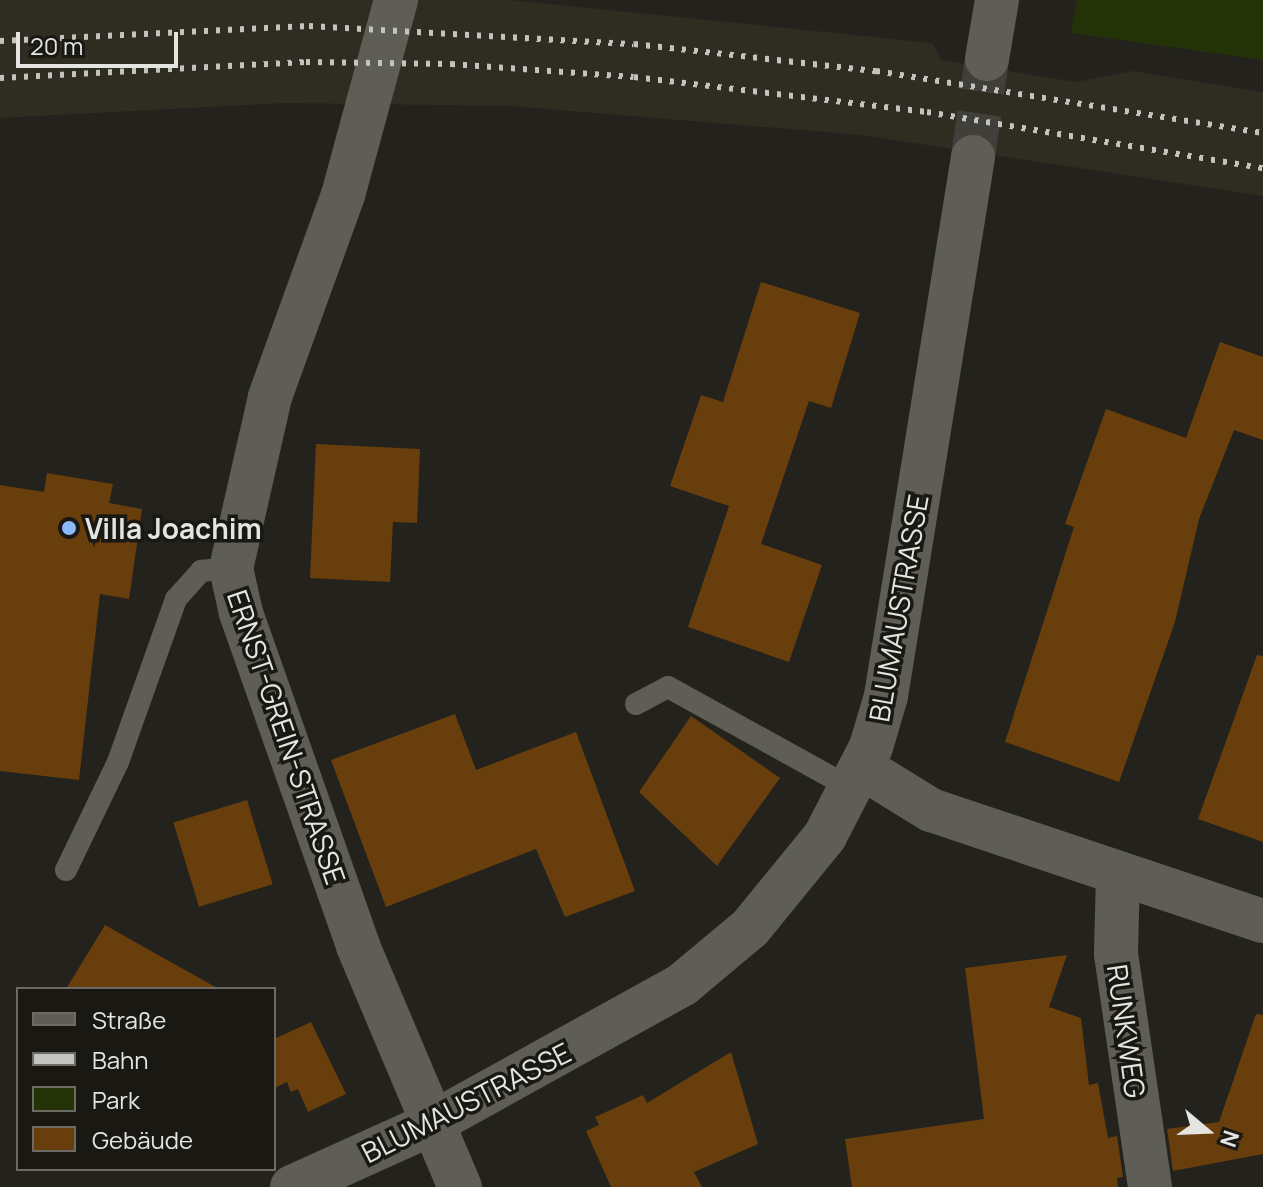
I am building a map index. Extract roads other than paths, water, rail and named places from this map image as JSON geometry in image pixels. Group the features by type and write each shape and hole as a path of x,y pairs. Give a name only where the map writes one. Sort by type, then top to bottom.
{"street":[{"name":"ERNST-GREIN-STRASSE","path":"396,0 343,195 270,397 231,568 241,613 340,894 429,1125 460,1187"},
{"path":"987,59 997,0"},
{"name":"BLUMAUSTRASSE","path":"292,1187 429,1125 683,984 777,899 808,862 856,778 880,722 895,649 973,157"},
{"path":"856,778 931,810 1263,921"},
{"name":"RUNKWEG","path":"1118,875 1116,954 1150,1187"}],"lane":[{"path":"66,870 118,762 176,599 201,571 231,568"},
{"path":"636,704 668,687 856,778"}],"tunnel":[{"path":"973,157 987,59"}],"railway":[{"path":"0,41 309,26 634,44 876,71 1263,133"},
{"path":"0,78 306,62 451,64 634,77 927,112 1263,168"}],"place":[{"name":"Villa Joachim","path":"69,528"}]}
